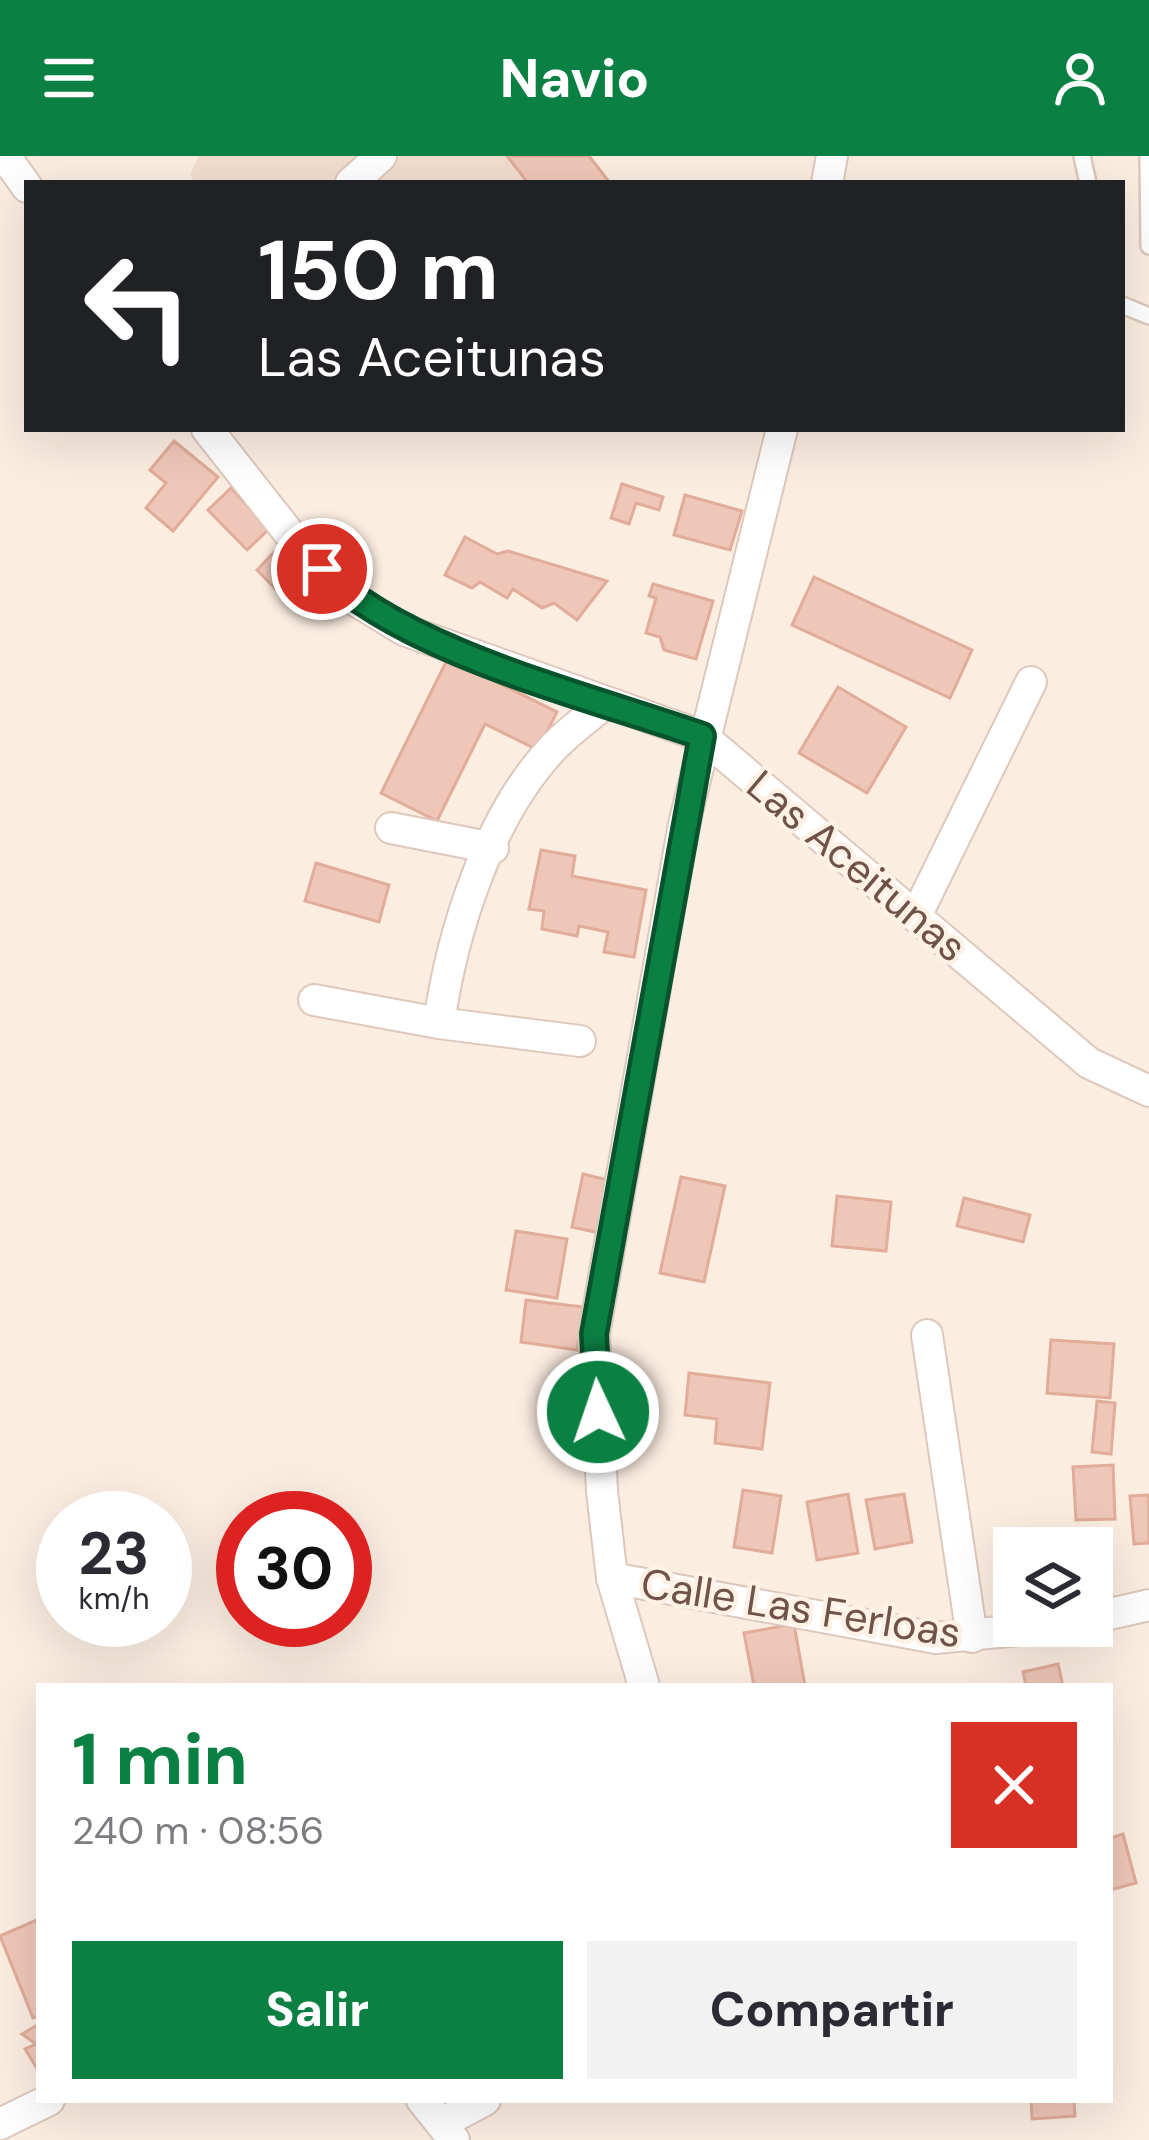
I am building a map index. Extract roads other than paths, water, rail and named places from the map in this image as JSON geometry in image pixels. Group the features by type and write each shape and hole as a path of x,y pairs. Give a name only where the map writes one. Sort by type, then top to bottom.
{"street":[{"path":"5,156 24,183"},
{"path":"354,180 381,156"},
{"name":"Las Aceitunas","path":"209,432 296,542 348,596 404,630 702,736 1089,1064 1149,1091"},
{"path":"643,1683 612,1578 594,1334 702,736 781,432"},
{"path":"916,916 1031,682"},
{"path":"439,1023 447,968 512,806 550,751 606,702"},
{"path":"391,828 493,848"},
{"path":"314,1000 439,1023 580,1041"},
{"path":"927,1335 972,1637"},
{"name":"Calle Las Ferloas","path":"612,1578 936,1638 993,1634"},
{"path":"1113,1613 1149,1605"},
{"path":"0,2124 43,2103"},
{"path":"425,2103 449,2131 482,2103"}],"lane":[{"path":"1148,156 1149,246"}]}
